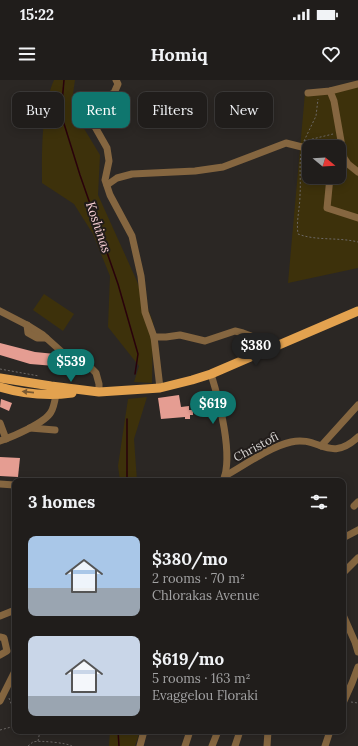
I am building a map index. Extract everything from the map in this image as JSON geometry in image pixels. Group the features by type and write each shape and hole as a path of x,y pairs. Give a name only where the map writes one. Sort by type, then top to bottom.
{"main road":[{"path":"0,378 99,392 160,388 211,374 358,311"},
{"path":"0,387 26,392 56,394 88,391"}],"street":[{"path":"116,80 118,84 114,93 97,101 90,118 107,148 109,161 105,180 110,195 132,236 145,312 154,337 160,388"},
{"path":"308,94 330,91 358,84"},
{"path":"330,91 334,101 341,140"},
{"path":"107,185 117,178 132,174 195,171 223,166 286,143 302,144"},
{"path":"346,163 358,172"},
{"path":"329,184 327,208 358,218"},
{"path":"0,311 27,325 46,338 72,361 84,364 92,369 97,378 99,392"},
{"path":"154,337 180,335 204,341 236,331 251,336 262,352"},
{"path":"211,374 226,442 227,455 224,478"},
{"path":"0,423 3,440 30,428 48,417 54,406 56,394"},
{"path":"321,446 358,405"},
{"path":"30,428 55,430"},
{"name":"Christofi","path":"226,478 279,445 297,440 329,449 338,449 351,444 358,437"},
{"path":"0,484 12,485"},
{"path":"346,536 358,530"},
{"path":"346,570 358,558"},
{"path":"0,616 12,611"},
{"path":"346,621 356,642 358,652"},
{"path":"0,637 4,638 7,651 0,655"},
{"path":"346,696 358,667"},
{"path":"0,701 12,677"},
{"path":"140,746 143,734"},
{"path":"185,746 189,734"},
{"path":"212,746 217,734"},
{"path":"235,746 239,734"},
{"path":"267,746 268,734"},
{"path":"325,746 329,734"}],"path":[{"path":"305,140 316,116 318,99"},
{"path":"315,140 340,132"},
{"path":"302,149 299,165 300,196 297,226 298,234 306,237 345,239 358,242"},
{"path":"8,685 9,699 12,706"},
{"path":"0,730 12,727"},
{"path":"38,742 39,734"},
{"path":"28,746 34,741 68,744 72,746"}],"shaded area":[{"path":"54,80 75,80 72,92 71,107 72,128 84,128 100,155 98,195 136,279 153,322 152,383 134,382 139,366 108,327 110,276 93,234 74,204 42,183 43,128 64,128 64,92 50,91"},
{"path":"358,82 358,268 288,283 305,93"},
{"path":"44,294 74,314 63,331 33,310"},
{"path":"147,397 134,439 137,478 120,478 118,466 128,399"},
{"path":"110,734 139,734 135,746 109,746"}],"building":[{"path":"0,343 35,352 55,354 55,366 30,364 0,355"},
{"path":"179,395 181,407 189,406 189,410 193,410 193,415 190,415 190,419 185,419 185,417 161,419 158,398"},
{"path":"1,399 12,403 9,411 0,407"},
{"path":"0,457 20,458 18,477 0,476"}],"waterway":[{"name":"Koshinas","path":"64,80 61,114 80,175 118,284 138,354 135,374"},
{"name":"Koshinas","path":"127,419 127,478"},
{"name":"Koshinas","path":"118,734 119,746"}]}
